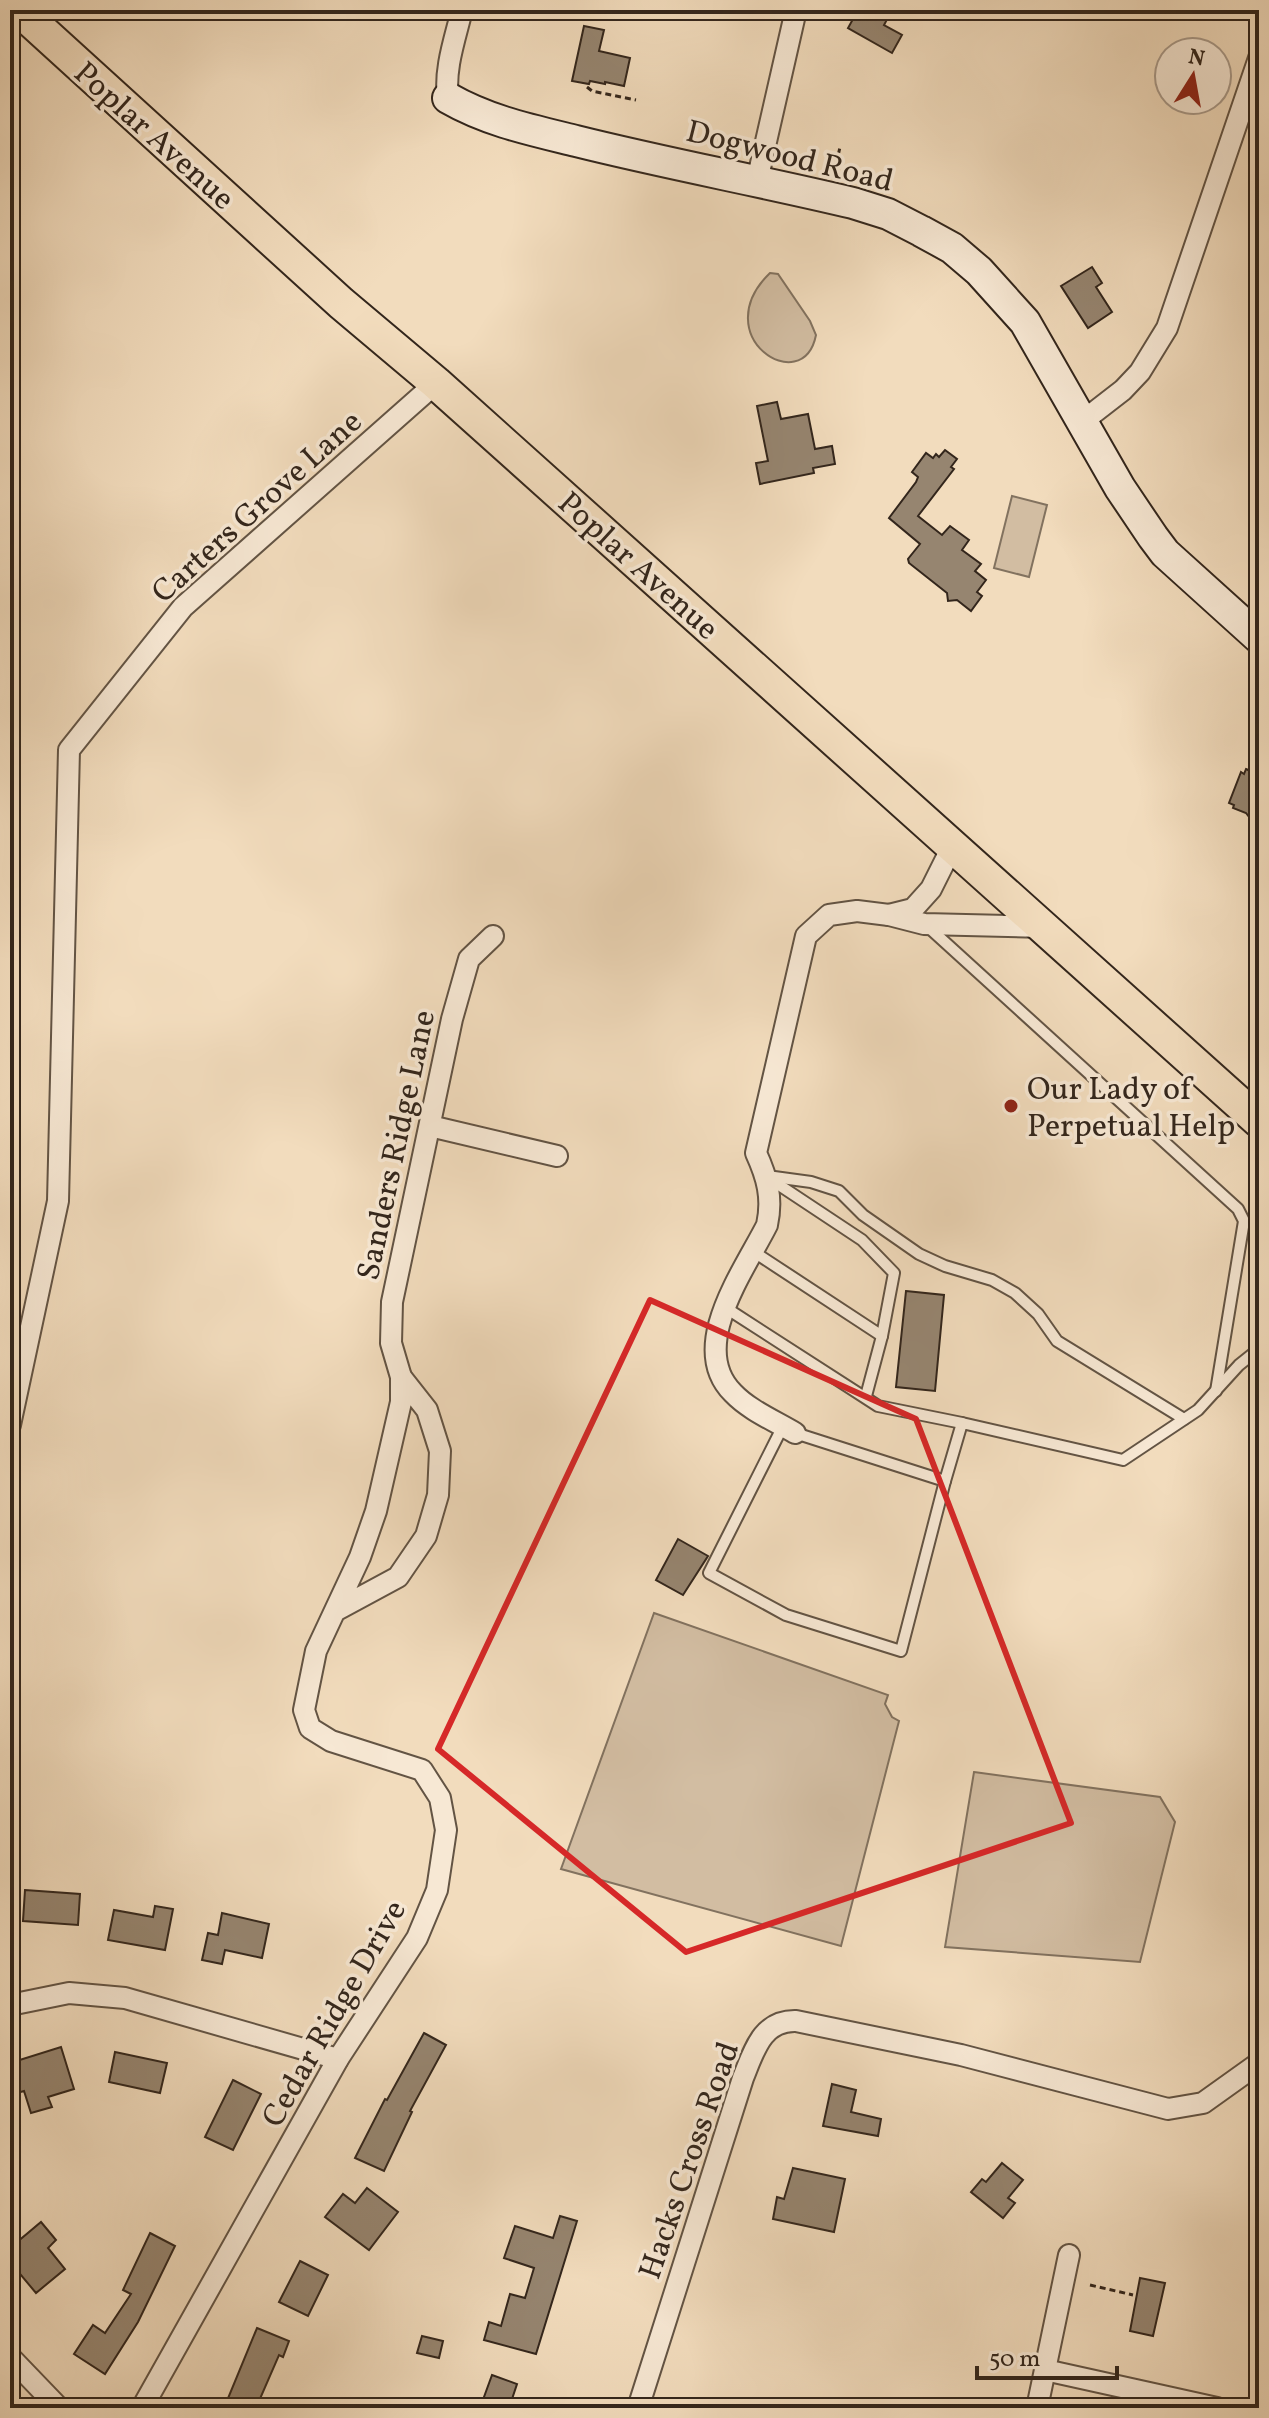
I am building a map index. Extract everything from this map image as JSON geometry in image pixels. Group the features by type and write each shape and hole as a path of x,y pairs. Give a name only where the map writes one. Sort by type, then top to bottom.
{"main road":[{"name":"Poplar Avenue","path":"19,10 341,303 436,383 1259,1121"}],"street":[{"path":"448,98 446,84 462,10"},
{"path":"757,181 796,10"},
{"path":"1083,421 1123,390 1140,372 1167,328 1259,58"},
{"name":"Dogwood Road","path":"448,98 495,120 621,152 853,203 888,214 952,248 979,271 1025,322 1140,519 1165,553 1259,638"},
{"name":"Carters Grove Lane","path":"10,1425 58,1201 69,750 183,607 436,383"},
{"path":"889,915 913,909 931,889 953,845"},
{"path":"789,1430 737,1397 721,1377 715,1338 726,1308 767,1225 770,1211 767,1176 756,1153 806,936 829,915 857,911 924,924 1043,927"},
{"name":"Sanders Ridge Lane","path":"316,1651 360,1557 376,1511 401,1402 401,1377 391,1343 392,1302 452,1019 469,959 493,936"},
{"path":"430,1126 557,1156"},
{"name":"Sanders Ridge Lane","path":"335,1611 398,1577 426,1536 438,1495 440,1451 427,1410 401,1377"},
{"name":"Cedar Ridge Drive","path":"142,2408 338,2059 417,1938 437,1890 446,1830 440,1798 422,1770 331,1741 310,1728 304,1710 316,1651"},
{"path":"10,2005 69,1993 125,1998 338,2059"},
{"name":"Hacks Cross Road","path":"638,2408 743,2078 755,2048 766,2030 775,2023 796,2021 961,2055 1168,2109 1203,2103 1259,2063"},
{"path":"1037,2408 1069,2255"},
{"path":"10,2357 59,2408"},
{"path":"1045,2370 1217,2408"}],"lane":[{"path":"924,924 1238,1209 1244,1221 1216,1391"},
{"path":"767,1176 862,1240 894,1273 866,1396"},
{"path":"767,1176 811,1182 839,1191 863,1215 919,1254 945,1266 992,1280 1015,1293 1038,1314 1057,1341 1184,1419"},
{"path":"754,1252 882,1336"},
{"path":"726,1308 878,1406 1123,1460 1198,1410 1239,1365 1259,1349"},
{"path":"945,1481 789,1430 709,1573 786,1615 901,1651 962,1423"}],"path":[{"path":"587,87 592,91 636,100"},
{"path":"1090,2285 1133,2295"}],"highlighted area":[{"path":"650,1300 916,1419 1071,1823 686,1952 438,1749"}],"shaded area":[{"path":"770,273 778,274 816,335 808,354 794,362 779,361 764,352 753,337 748,318 753,296"},
{"path":"1012,496 1047,505 1029,577 994,568"},
{"path":"654,1613 888,1695 885,1704 892,1717 899,1721 841,1946 561,1869"},
{"path":"974,1772 1160,1797 1175,1822 1140,1962 945,1947"}],"building":[{"path":"858,10 892,10 884,25 902,35 892,53 848,28"},
{"path":"584,26 604,30 599,51 630,58 624,86 572,81"},
{"path":"1092,267 1102,283 1096,287 1112,312 1088,328 1061,286"},
{"path":"777,402 781,419 808,414 815,449 832,446 835,464 813,468 814,473 760,484 756,463 768,461 757,406"},
{"path":"945,450 957,459 951,467 954,469 918,516 942,535 950,526 969,540 962,550 981,564 975,571 986,580 977,592 982,596 971,611 957,600 948,601 947,593 909,563 908,559 920,544 889,518 916,482 918,477 912,472 926,453 933,458 936,454 939,457"},
{"path":"1246,769 1259,775 1259,830 1246,813 1229,803 1241,772 1244,774"},
{"path":"906,1291 944,1295 935,1391 896,1387"},
{"path":"678,1539 708,1556 683,1595 656,1580"},
{"path":"25,1890 80,1894 78,1925 23,1921"},
{"path":"155,1906 173,1909 165,1950 108,1940 114,1910 153,1917"},
{"path":"222,1913 269,1924 262,1958 225,1950 222,1964 202,1960 208,1933 218,1935"},
{"path":"424,2033 446,2045 410,2111 384,2171 355,2158"},
{"path":"61,2047 74,2089 48,2097 52,2107 31,2113 24,2091 10,2095 10,2063"},
{"path":"115,2052 167,2063 160,2093 109,2082"},
{"path":"233,2080 261,2094 233,2150 205,2137"},
{"path":"832,2084 856,2090 851,2112 881,2119 878,2136 823,2126"},
{"path":"1002,2163 1023,2180 1008,2198 1015,2203 1003,2218 971,2192 982,2179 986,2182"},
{"path":"793,2168 845,2179 834,2232 773,2219 777,2197 784,2199"},
{"path":"367,2188 398,2212 369,2250 325,2217 343,2194 355,2203"},
{"path":"560,2216 577,2221 536,2354 484,2340 489,2322 501,2326 510,2294 525,2298 534,2268 504,2258 515,2226 553,2238"},
{"path":"41,2222 56,2240 48,2248 65,2269 36,2293 10,2262 10,2248"},
{"path":"150,2233 175,2246 138,2322 105,2374 74,2354 93,2325 105,2333 131,2294 123,2290"},
{"path":"300,2261 328,2275 308,2316 279,2302"},
{"path":"1140,2278 1165,2283 1153,2336 1130,2331"},
{"path":"257,2328 289,2341 283,2357 279,2355 256,2408 224,2408"},
{"path":"422,2336 443,2341 439,2358 417,2353"},
{"path":"492,2375 517,2384 509,2408 480,2408"}],"place":[{"name":"Our Lady of Perpetual Help","path":"1011,1106"}]}
